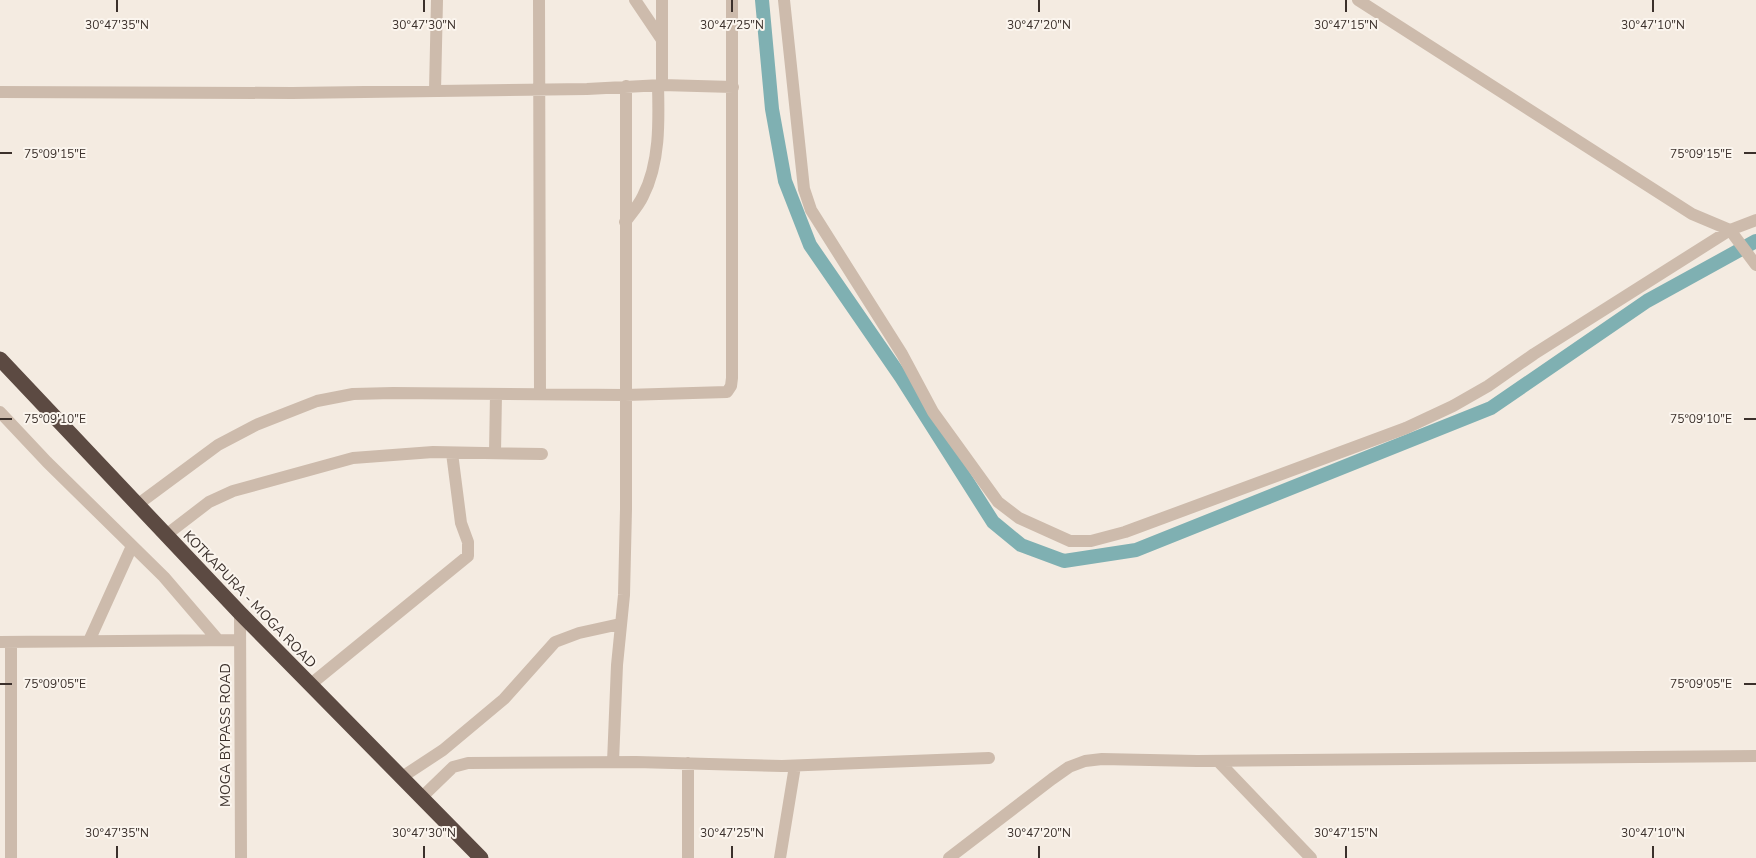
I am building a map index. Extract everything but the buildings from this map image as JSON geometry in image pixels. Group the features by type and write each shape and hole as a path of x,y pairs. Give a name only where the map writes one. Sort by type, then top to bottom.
{"highway":[{"name":"KOTKAPURA - MOGA ROAD","path":"0,359 240,613 480,858"}],"street":[{"path":"436,91 437,0"},
{"path":"539,0 540,394"},
{"path":"635,0 662,40"},
{"path":"625,222 643,197 652,169 658,138 662,0"},
{"path":"137,505 187,466 218,445 256,425 317,401 353,394 394,392 624,395 720,394 727,392 731,386 732,0"},
{"path":"784,0 804,189 811,210 902,354 933,412 985,487 998,502 1018,518 1070,541 1091,541 1125,532 1406,428 1453,406 1488,386 1534,354 1733,232 1756,220"},
{"path":"1358,0 1692,214 1733,232 1752,261"},
{"path":"0,92 292,93 660,85 733,87"},
{"path":"614,762 620,624 624,595 626,509 624,395 626,86"},
{"path":"495,453 496,394"},
{"path":"0,412 47,462 164,577 218,640"},
{"path":"311,684 468,556 468,542 461,523 452,453"},
{"path":"166,535 209,502 233,491 353,458 452,453 542,454"},
{"path":"89,641 132,546"},
{"name":"MOGA BYPASS ROAD","path":"240,613 241,858"},
{"path":"402,777 443,750 504,699 555,642 579,633 620,624"},
{"path":"11,858 6,642 240,640"},
{"path":"949,858 1069,767 1085,761 1102,759 1218,761 1756,756"},
{"path":"422,797 453,767 461,764 614,762 795,766 989,758"},
{"path":"1218,761 1312,858"},
{"path":"688,763 688,858"},
{"path":"780,858 795,766"}],"waterway":[{"path":"762,0 772,109 785,181 810,245 901,377 993,522 1021,545 1064,561 1136,550 1491,408 1647,301 1756,241"}]}
